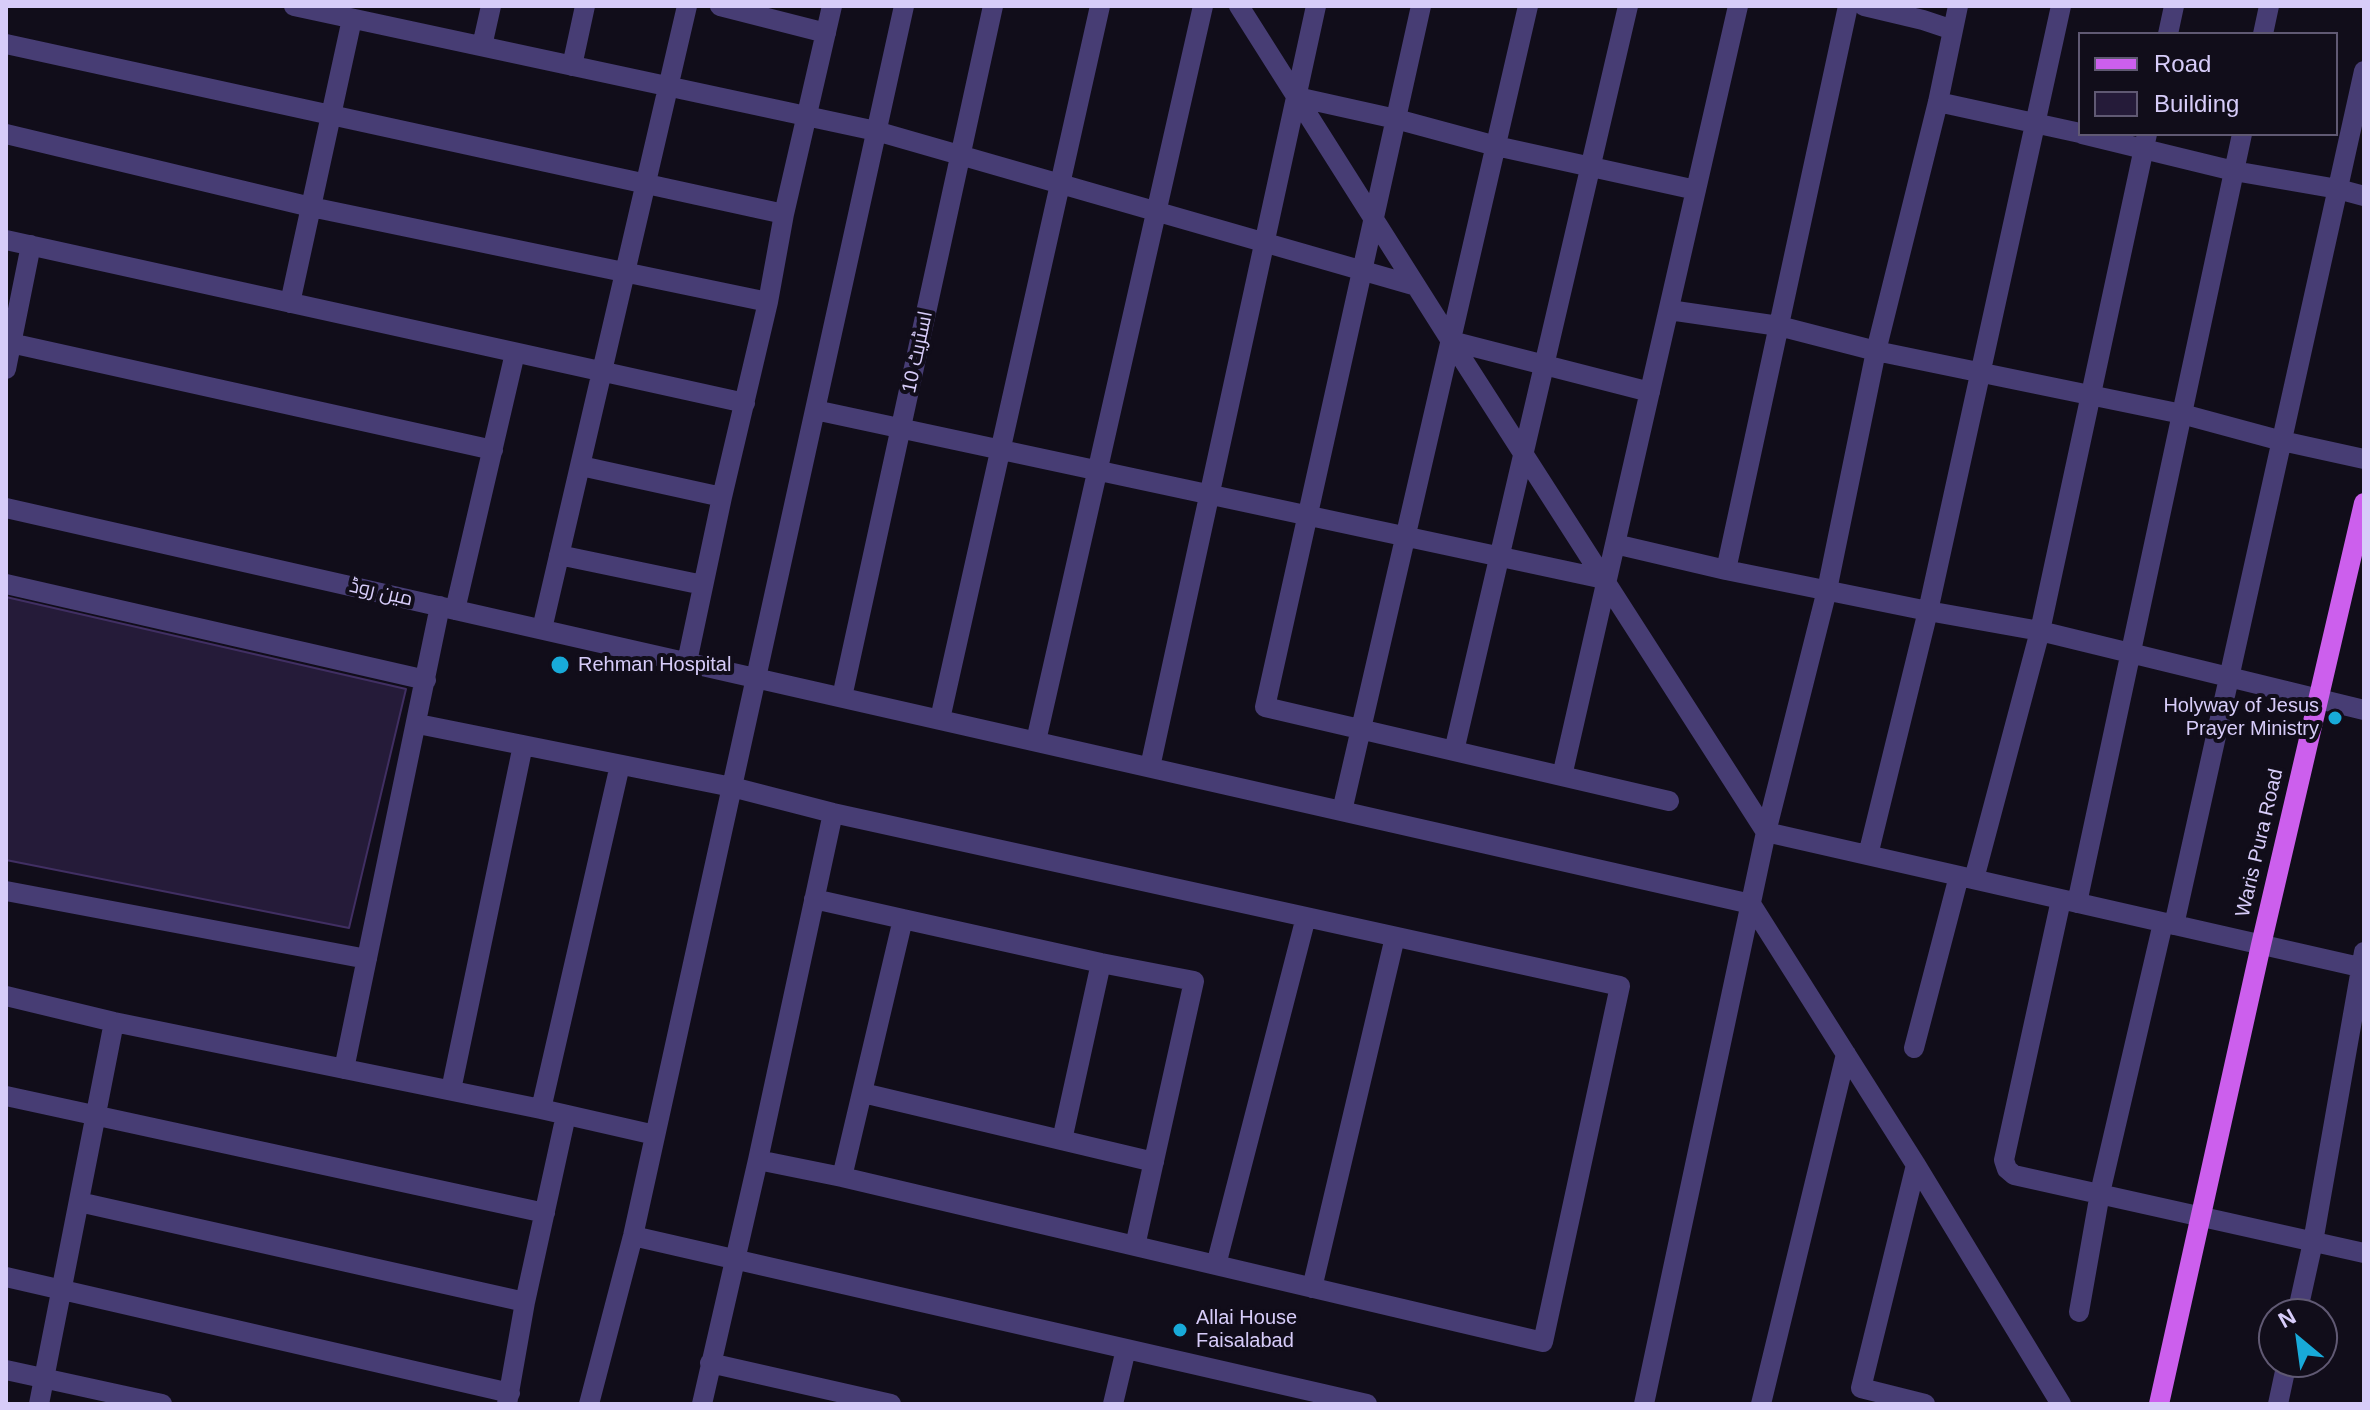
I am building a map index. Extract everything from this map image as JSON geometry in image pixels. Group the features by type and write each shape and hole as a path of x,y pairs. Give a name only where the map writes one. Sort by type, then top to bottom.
{"main road":[{"name":"Waris Pura Road","path":"2159,1404 2259,953 2364,503"}],"street":[{"path":"294,6 352,19 388,16 482,46 876,131 1416,286"},
{"path":"482,46 491,6"},
{"path":"572,66 585,6"},
{"path":"542,629 687,6"},
{"path":"720,6 826,33"},
{"path":"687,662 832,6"},
{"path":"589,1404 633,1236 904,6"},
{"name":"اسٹریٹ 10","path":"842,697 993,6"},
{"path":"940,719 1100,6"},
{"path":"1036,741 1203,6"},
{"path":"1239,6 1766,832 2169,924 2259,953 2363,963 2301,1298"},
{"path":"1150,767 1316,6"},
{"path":"1421,6 1265,707 1669,801"},
{"path":"1342,811 1528,6"},
{"path":"1454,751 1628,6"},
{"path":"1562,776 1738,6"},
{"path":"1726,570 1848,6"},
{"path":"1864,6 1953,30"},
{"path":"1644,1404 1766,832 1827,590 1876,351 1938,102 1958,6"},
{"path":"1868,855 1928,611 2061,6"},
{"path":"2168,32 2174,6"},
{"path":"2263,32 2269,6"},
{"path":"290,303 352,19"},
{"path":"6,44 784,214"},
{"path":"2079,1312 2100,1193 2229,677 2364,71"},
{"path":"1297,97 1496,146 1696,190"},
{"path":"1938,102 2078,133"},
{"path":"6,134 311,207 768,302"},
{"path":"2099,136 2145,141 2234,171 2364,196"},
{"path":"2242,136 2131,653 2004,1160 2007,1169 2014,1175 2364,1253"},
{"path":"1914,1048 2040,631 2145,141"},
{"path":"6,240 745,403"},
{"path":"6,369 13,296 31,245"},
{"path":"1669,310 1779,326 1876,351 2182,414 2364,459"},
{"path":"1451,341 1650,392"},
{"path":"9,342 493,450"},
{"path":"344,1069 426,680 493,450 515,353"},
{"path":"815,410 1605,581"},
{"path":"581,466 722,497"},
{"name":"مین روڈ","path":"6,508 1751,904"},
{"path":"1615,544 1726,570 2040,631 2364,710"},
{"path":"559,555 703,585"},
{"path":"6,584 426,680"},
{"path":"418,724 732,787 833,813 1620,986 1543,1342 842,1177 758,1160"},
{"path":"451,1090 523,745"},
{"path":"541,1109 620,765"},
{"path":"702,1404 833,813"},
{"path":"6,891 367,959"},
{"path":"814,899 1194,981 1135,1246"},
{"path":"1751,904 1916,1165 2061,1404"},
{"path":"1216,1265 1306,917"},
{"path":"842,1177 903,919"},
{"path":"1312,1288 1395,937"},
{"path":"1062,1140 1101,963"},
{"path":"6,996 114,1022 655,1135"},
{"path":"39,1404 114,1022"},
{"path":"1761,1404 1846,1054"},
{"path":"863,1093 1154,1162"},
{"path":"6,1096 545,1213"},
{"path":"6,1277 508,1398 525,1302 566,1115"},
{"path":"1916,1165 1861,1388 1925,1404"},
{"path":"79,1202 525,1302"},
{"path":"633,1236 1367,1404"},
{"path":"1113,1404 1126,1349"},
{"path":"710,1363 891,1404"},
{"path":"6,1370 162,1404"},
{"path":"2278,1404 2284,1378"}],"building":[{"path":"6,597 406,689 349,928 6,860"}],"place":[{"name":"Rehman Hospital","path":"560,665"},
{"name":"Holyway of Jesus Prayer Ministry","path":"2335,718"},
{"name":"Allai House Faisalabad","path":"1180,1330"}]}
